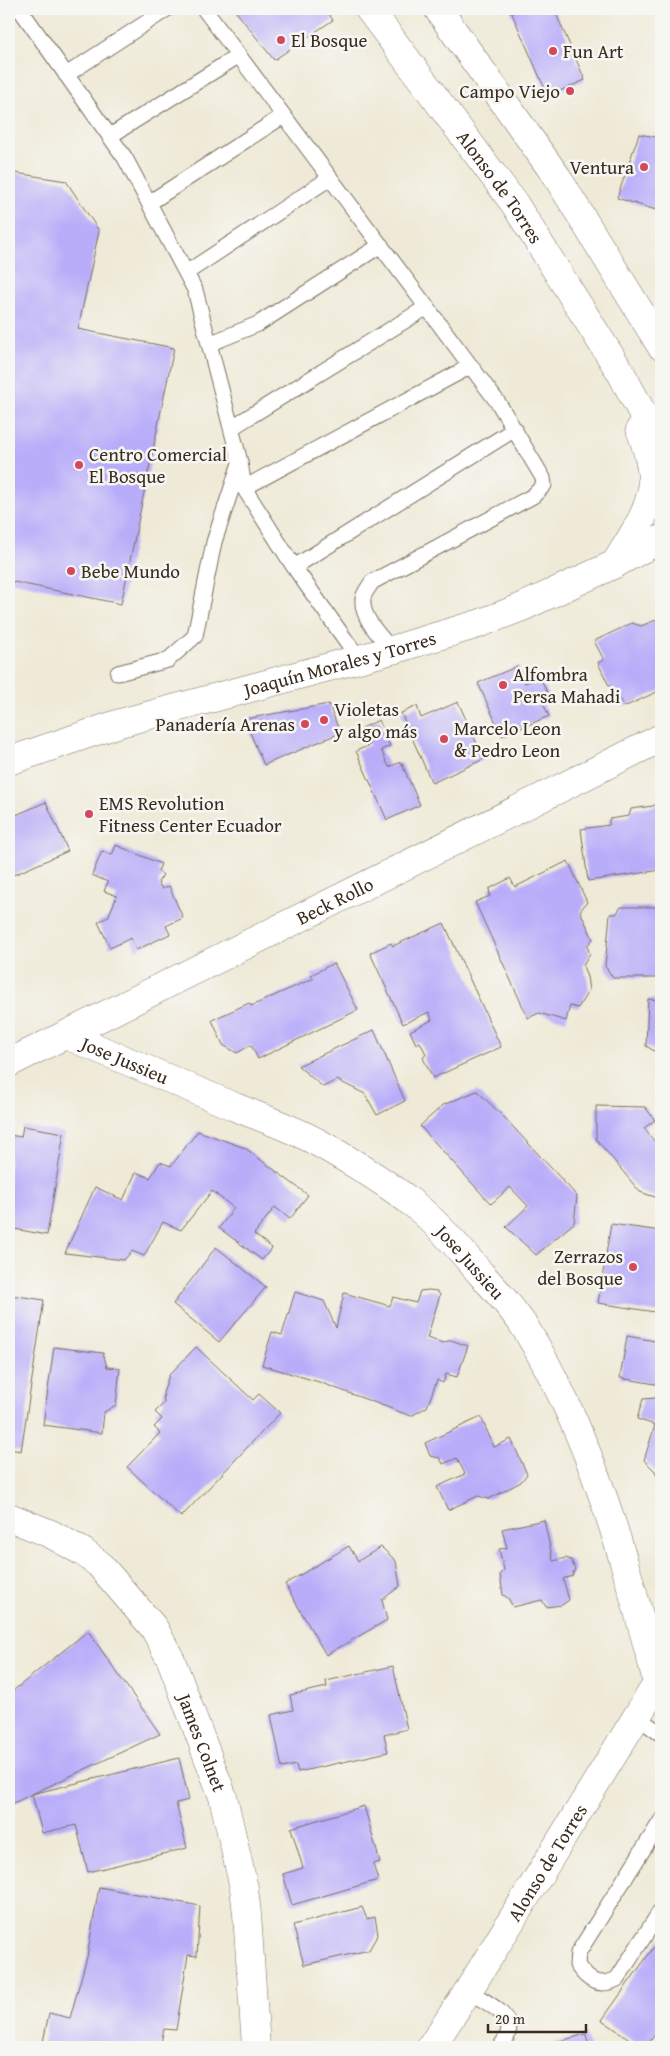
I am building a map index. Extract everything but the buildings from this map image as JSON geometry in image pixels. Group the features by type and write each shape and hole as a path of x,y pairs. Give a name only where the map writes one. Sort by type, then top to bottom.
{"street":[{"name":"Alonso de Torres","path":"369,9 514,203 621,373 661,448"},
{"path":"438,9 557,178 661,346"},
{"name":"Alonso de Torres","path":"615,564 644,512 653,480 649,455 621,373"},
{"name":"Joaquín Morales y Torres","path":"9,761 120,722 392,650 478,624 520,608 615,564 661,539"},
{"name":"Beck Rollo","path":"9,1062 661,738"},
{"name":"Jose Jussieu","path":"66,1034 316,1141 388,1186 441,1229 504,1299 525,1327 555,1380 586,1449 605,1498 659,1681"},
{"name":"James Colnet","path":"9,1517 51,1534 83,1552 99,1564 154,1628 171,1660 223,1797 244,1888 256,2047"},
{"name":"Alonso de Torres","path":"431,2047 468,1991 659,1681"}],"lane":[{"path":"20,9 125,158 195,290 240,462 244,488 294,567 359,658"},
{"path":"66,75 167,9"},
{"path":"204,9 516,429 544,484 533,496 372,582 362,598 365,613 374,629 392,650"},
{"path":"110,136 238,56"},
{"path":"149,203 283,116"},
{"path":"186,273 330,178"},
{"path":"209,344 258,324 381,245"},
{"path":"231,428 427,307"},
{"path":"244,488 470,366"},
{"path":"294,567 516,429"},
{"path":"118,673 168,660 195,636 214,542 240,462"},
{"path":"637,1717 661,1734"},
{"path":"661,1821 578,1953 577,1965 583,1974 600,1984 617,1979 661,1910"},
{"path":"468,1991 506,2016 509,2024 508,2033 500,2047"}],"place":[{"name":"El Bosque","path":"281,40"},
{"name":"Fun Art","path":"553,51"},
{"name":"Campo Viejo","path":"570,91"},
{"name":"Ventura","path":"644,167"},
{"name":"Centro Comercial El Bosque","path":"79,465"},
{"name":"Bebe Mundo","path":"71,571"},
{"name":"Alfombra Persa Mahadi","path":"503,685"},
{"name":"Violetas y algo más","path":"324,720"},
{"name":"Panadería Arenas","path":"305,724"},
{"name":"Marcelo Leon & Pedro Leon","path":"444,739"},
{"name":"EMS Revolution Fitness Center Ecuador","path":"89,814"},
{"name":"Zerrazos del Bosque","path":"633,1267"}]}
